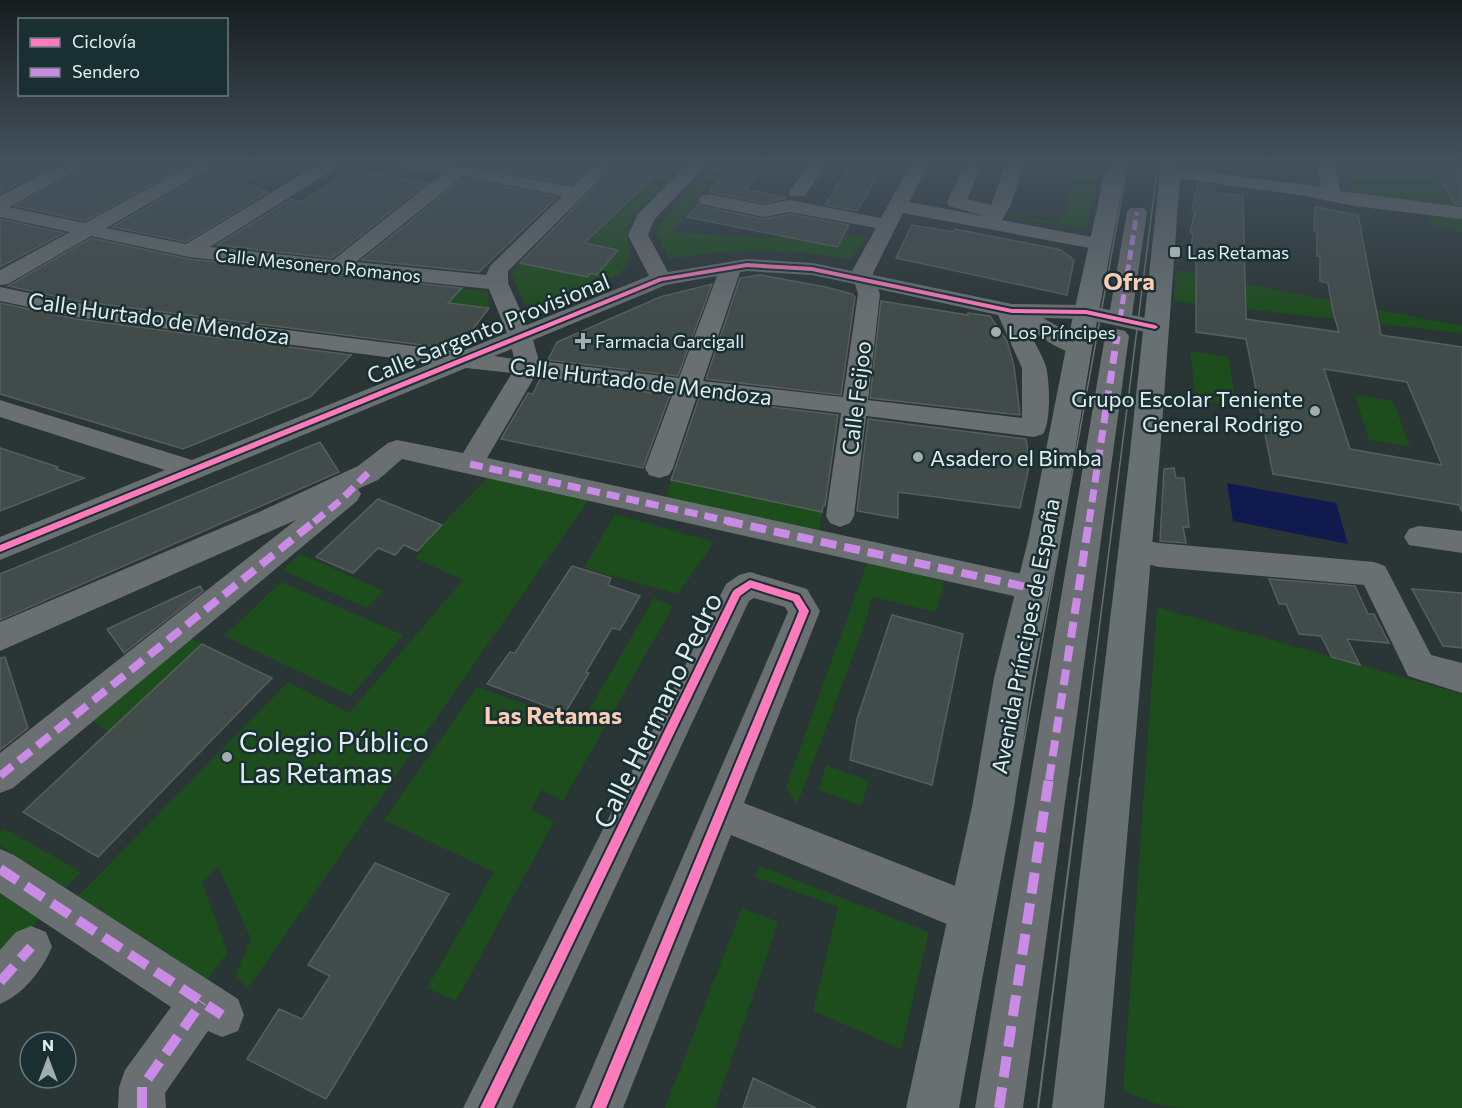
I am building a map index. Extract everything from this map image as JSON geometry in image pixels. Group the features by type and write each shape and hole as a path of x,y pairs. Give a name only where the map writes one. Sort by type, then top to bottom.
{"main road":[{"name":"Avenida Príncipes de España","path":"932,1108 993,807 1013,678 1031,588 1045,536 1082,330 1106,215"},
{"path":"1078,1108 1135,550 1165,215"}],"street":[{"name":"Calle Mesonero Romanos","path":"17,215 189,251 496,284"},
{"path":"0,279 118,215"},
{"path":"189,251 248,215"},
{"path":"338,266 403,215"},
{"path":"475,456 528,367 520,336 496,284 497,270 554,215"},
{"path":"648,215 638,235 661,279"},
{"path":"834,215 888,225"},
{"name":"Calle Feijoo","path":"840,516 869,294 862,273 893,215"},
{"path":"978,215 1100,244"},
{"path":"987,215 993,217"},
{"name":"Avenida Príncipes de España","path":"999,1108 1137,215"},
{"name":"Calle Sargento Provisional","path":"0,549 661,279 731,267 774,266 812,269 1015,313 1082,330 1119,328 1154,336"},
{"path":"659,468 731,267"},
{"name":"Calle Hurtado de Mendoza","path":"0,294 77,310 464,360 1034,428 1036,401 1034,368 1015,313"},
{"name":"Calle Sargento Provisional","path":"1015,313 1082,330"},
{"path":"0,408 194,470"},
{"path":"0,776 341,500 397,449 475,456 1031,588"},
{"path":"0,637 269,520 368,473"},
{"path":"1419,537 1462,542"},
{"path":"1135,550 1159,555 1374,574 1420,666 1462,678"},
{"name":"Calle Hermano Pedro","path":"487,1108 737,593 750,584 796,598 804,611 599,1108"},
{"path":"720,812 971,913"},
{"path":"0,869 50,927 212,1009 142,1087 142,1108"},
{"path":"0,982 50,927"}],"green space":[{"path":"578,215 638,215 626,228 630,254 627,264 618,275 528,311 511,273 540,243 547,244"},
{"path":"668,215 686,215 672,232 761,238 867,235 850,260 782,251 737,251 669,259 656,232 657,227"},
{"path":"1011,215 1059,222 1065,215 1090,215 1087,229 1006,218"},
{"path":"1431,215 1462,219 1462,233 1432,226 1428,217"},
{"path":"1176,270 1462,326 1462,333 1174,301"},
{"path":"405,283 487,291 489,308 440,302"},
{"path":"1190,351 1228,357 1236,406 1196,400"},
{"path":"1355,395 1393,401 1410,447 1369,440"},
{"path":"488,477 590,498 248,988 235,977 251,939 218,866 202,883 228,952 207,980 78,896 288,682 349,713 463,580 415,558 422,551 417,551"},
{"path":"671,480 822,512 819,530 666,498"},
{"path":"615,514 714,542 678,594 584,568"},
{"path":"300,554 384,591 367,608 282,570"},
{"path":"867,563 945,581 936,612 872,597 865,624 797,805 786,787"},
{"path":"281,582 403,635 351,696 224,636"},
{"path":"654,598 673,606 563,801 542,790 531,809 554,822 456,1001 427,988 494,872 384,820 477,687 581,724"},
{"path":"1157,607 1462,694 1462,1108 1187,1108 1163,1106 1123,1091"},
{"path":"189,637 202,644 109,732 90,719"},
{"path":"826,765 869,781 861,806 819,790"},
{"path":"4,828 81,872 65,888 0,845 0,832"},
{"path":"760,866 929,932 901,1049 813,1011 838,907 755,877"},
{"path":"0,890 44,913 0,962"},
{"path":"742,908 778,922 715,1108 665,1108"}],"shaded area":[{"path":"1227,483 1336,503 1348,544 1233,521"}],"building":[{"path":"56,215 96,215 85,221"},
{"path":"134,215 231,215 186,242 112,227"},
{"path":"266,215 387,215 332,258 217,245"},
{"path":"418,215 539,215 479,272 362,260"},
{"path":"567,215 614,215 584,243 618,250 597,275 591,273 587,277 520,263"},
{"path":"689,215 743,215 764,219 794,215 849,225 837,247 687,217"},
{"path":"1194,215 1243,215 1246,319 1339,332 1328,283 1320,281 1320,256 1317,256 1315,215 1358,215 1381,335 1462,347 1462,512 1459,505 1273,474 1246,339 1196,332 1196,258 1189,257 1193,234 1190,233","holes":["1324,369 1407,382 1442,465 1350,449"]},
{"path":"0,219 64,233 0,267"},
{"path":"912,225 954,232 955,229 1061,250 1074,260 1067,295 896,258"},
{"path":"91,238 189,259 462,288 448,303 489,308 469,334 446,348 77,301 8,286"},
{"path":"760,275 826,287 852,294 855,297 841,395 706,379 740,278"},
{"path":"712,284 678,376 548,360 557,342 660,297"},
{"path":"881,301 968,315 968,313 990,316 1007,341 1014,366 1020,415 870,398"},
{"path":"0,303 77,319 351,355 310,397 183,449 0,394"},
{"path":"540,379 670,395 643,468 501,439 528,393 533,394"},
{"path":"699,398 838,415 825,506 822,512 671,480"},
{"path":"868,419 1026,439 1030,462 1020,508 898,492 898,518 857,511"},
{"path":"320,442 339,472 0,620 0,574"},
{"path":"0,448 58,467 56,469 84,478 0,511"},
{"path":"1174,468 1176,478 1184,478 1189,527 1183,527 1186,543 1160,541 1164,469"},
{"path":"378,499 442,525 417,551 404,545 395,555 378,548 353,573 316,557"},
{"path":"572,566 611,578 608,585 640,596 620,630 612,628 565,713 487,684 510,652 515,653"},
{"path":"1269,579 1355,586 1368,614 1374,614 1389,643 1347,639 1360,665 1332,657 1321,636 1299,634 1286,604 1279,604"},
{"path":"200,586 203,591 124,653 107,629"},
{"path":"1412,589 1462,593 1462,648 1443,646"},
{"path":"892,615 963,634 932,785 850,760 857,719"},
{"path":"202,644 272,678 98,857 23,812"},
{"path":"5,657 28,728 0,750 0,658"},
{"path":"375,863 449,894 326,1099 247,1059 279,1009 302,1019 330,976 308,965"},
{"path":"753,1078 816,1108 743,1108"}],"tram line":[{"path":"1017,780 1119,215"},
{"path":"1080,780 1151,215"},
{"path":"958,1108 1017,778"},
{"path":"1038,1108 1080,778"}],"marked path":[{"path":"1120,319 1137,215"},
{"path":"999,1108 1117,336"},
{"path":"470,464 1031,588"},
{"path":"0,776 341,500 368,473"},
{"path":"0,869 222,1015"},
{"path":"0,982 31,947"},
{"path":"142,1108 142,1087 202,1002"}],"cycle path":[{"path":"0,549 661,279 747,265 812,269 1012,311 1086,312 1155,327"},
{"path":"487,1108 737,593 750,584 796,598 804,611 599,1108"}],"place":[{"name":"Las Retamas","path":"1175,252"},
{"name":"Los Príncipes","path":"996,332"},
{"name":"Farmacia Garcigall","path":"583,341"},
{"name":"Grupo Escolar Teniente General Rodrigo","path":"1315,411"},
{"name":"Asadero el Bimba","path":"918,457"},
{"name":"Colegio Público Las Retamas","path":"227,757"}],"district":[{"name":"Ofra","path":"1129,280"},
{"name":"Las Retamas","path":"553,714"}]}
